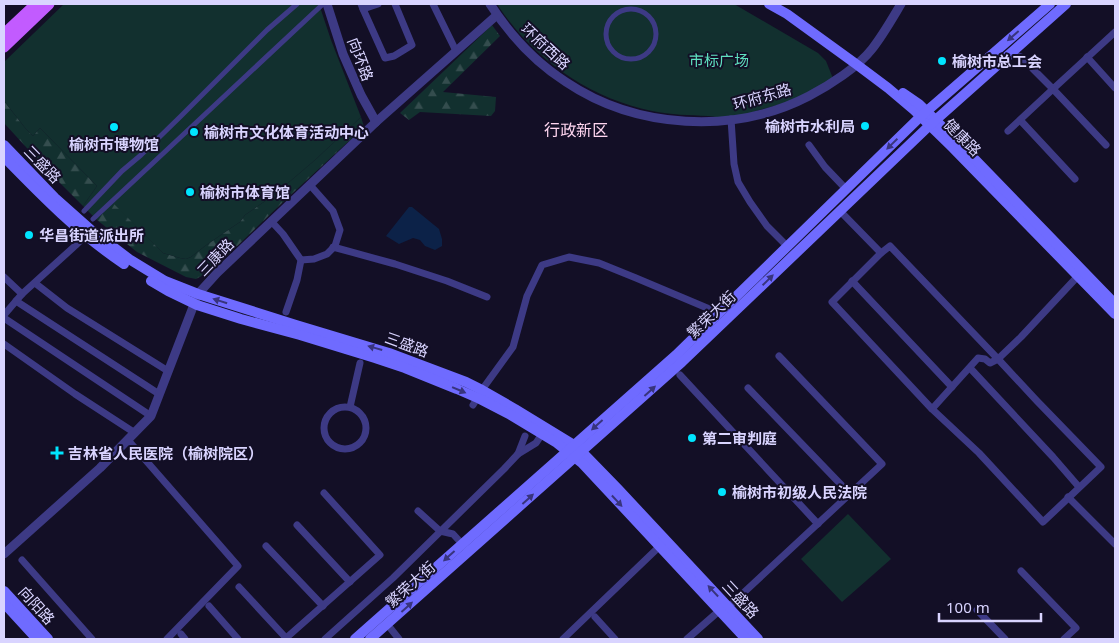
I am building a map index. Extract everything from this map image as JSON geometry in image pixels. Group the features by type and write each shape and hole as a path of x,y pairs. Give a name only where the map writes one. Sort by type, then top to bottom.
{"main road":[{"path":"4,34 36,4"},
{"path":"4,47 49,4"},
{"name":"健康路","path":"769,4 859,62"},
{"name":"健康路","path":"778,4 859,62 888,88 924,114 1115,304"},
{"name":"繁荣大街","path":"575,451 682,362 933,123 1066,4"},
{"name":"繁荣大街","path":"370,639 466,548 575,451 924,114 1046,5"},
{"name":"健康路","path":"933,123 1115,314"},
{"name":"三盛路","path":"4,145 88,232 196,299 296,325 389,353 466,382 477,398 575,451 663,543 746,639"},
{"path":"4,157 65,218 88,232"},
{"name":"三盛路","path":"477,398 575,451"},
{"name":"繁荣大街","path":"355,639 466,548"},
{"name":"向阳路","path":"4,590 48,639"},
{"name":"向阳路","path":"4,603 37,639"},
{"name":"三盛路","path":"722,610 758,639"}],"street":[{"path":"84,210 267,30 297,4"},
{"path":"93,219 323,4"},
{"name":"向环路","path":"327,4 343,54 361,95 376,122"},
{"path":"378,4 362,7 384,58 394,56 412,45 395,4"},
{"path":"433,4 456,51"},
{"name":"环府西路","path":"490,4 520,44 542,65 566,83 593,98"},
{"name":"环府东路","path":"593,98 621,109 651,117 681,121 711,122 742,118 771,111 800,100 827,86 859,62 872,49 901,4"},
{"path":"629,8 637,9 649,16 656,29 656,36 650,50 644,55 630,59 622,57 610,48 607,41 607,26 610,19 616,13 629,8"},
{"name":"三康路","path":"4,554 100,468 151,416 196,299 217,273 376,122 497,15"},
{"path":"1008,131 1115,32"},
{"path":"1010,53 1021,57 1054,89 1106,145"},
{"path":"1087,57 1115,88"},
{"path":"731,119 734,164 738,182 767,226 787,246"},
{"path":"1021,120 1075,179"},
{"path":"809,145 825,167 846,189"},
{"path":"301,260 314,259 327,254 335,246 340,230 334,211 310,185"},
{"path":"840,211 880,253"},
{"path":"271,221 283,234 301,260 297,280 286,312"},
{"path":"88,232 36,283 22,294 4,314 151,416"},
{"path":"890,246 1101,467 1043,522 979,453 932,409 832,302 880,253 890,246"},
{"path":"333,247 395,264 487,297"},
{"path":"477,398 513,347 527,296 542,265 569,257 599,263 719,313"},
{"path":"932,409 978,358 985,359 990,363 998,358 1021,337 1078,276"},
{"path":"4,277 22,294"},
{"path":"852,282 952,388"},
{"path":"36,283 67,308 168,371"},
{"path":"16,301 159,394"},
{"path":"4,344 75,394 136,433"},
{"path":"687,639 818,524 882,464 779,356"},
{"path":"350,407 360,363"},
{"path":"970,368 1079,487"},
{"path":"680,375 818,524"},
{"path":"748,388 850,494"},
{"path":"350,407 363,415 367,429 361,443 355,447 341,449 335,447 328,440 324,424 326,417 336,408 350,407"},
{"path":"325,639 393,578 518,454 536,443 542,434"},
{"path":"518,454 525,436"},
{"path":"128,440 238,566 167,639"},
{"path":"239,587 285,639 380,555 324,493"},
{"path":"1068,497 1115,544"},
{"path":"418,511 440,531 453,534 466,548"},
{"path":"297,526 350,582"},
{"path":"563,639 663,543"},
{"path":"266,546 323,606"},
{"path":"22,560 92,639"},
{"path":"1021,571 1076,628 1064,639"},
{"path":"209,606 238,639"},
{"path":"977,610 1005,639"},
{"path":"595,617 615,639"},
{"path":"387,624 399,639"}],"green space":[{"name":"榆树市文化体育活动中心","path":"64,4 319,4 361,117 274,195 191,257 186,259 163,253 112,202 97,220 83,206 97,186 40,128 33,136 4,101 4,62"},
{"name":"市标广场","path":"497,4 734,4 818,53 826,61 834,81 811,94 734,119 652,111 628,105 606,96 584,86 564,73 527,42"},
{"path":"492,25 500,36 443,92 496,97 495,111 491,116 420,112 409,120 400,113"},
{"path":"4,101 33,136 40,128 97,186 83,206 4,123"},
{"path":"361,117 364,127 211,271 196,279 186,277 137,252 97,220 112,201 163,253 186,259 240,222 245,215 274,195"},
{"path":"848,514 891,559 842,602 801,559"}],"water":[{"path":"409,207 412,207 439,229 442,246 435,250 425,246 420,240 413,238 399,244 386,236"}],"place":[{"name":"榆树市总工会","path":"942,61"},
{"name":"榆树市水利局","path":"865,126"},
{"name":"榆树市博物馆","path":"114,127"},
{"name":"榆树市文化体育活动中心","path":"194,132"},
{"name":"榆树市体育馆","path":"190,192"},
{"name":"华昌街道派出所","path":"29,235"},
{"name":"第二审判庭","path":"692,438"},
{"name":"吉林省人民医院（榆树院区）","path":"57,453"},
{"name":"榆树市初级人民法院","path":"722,492"}],"district":[{"name":"行政新区","path":"576,130"}]}
